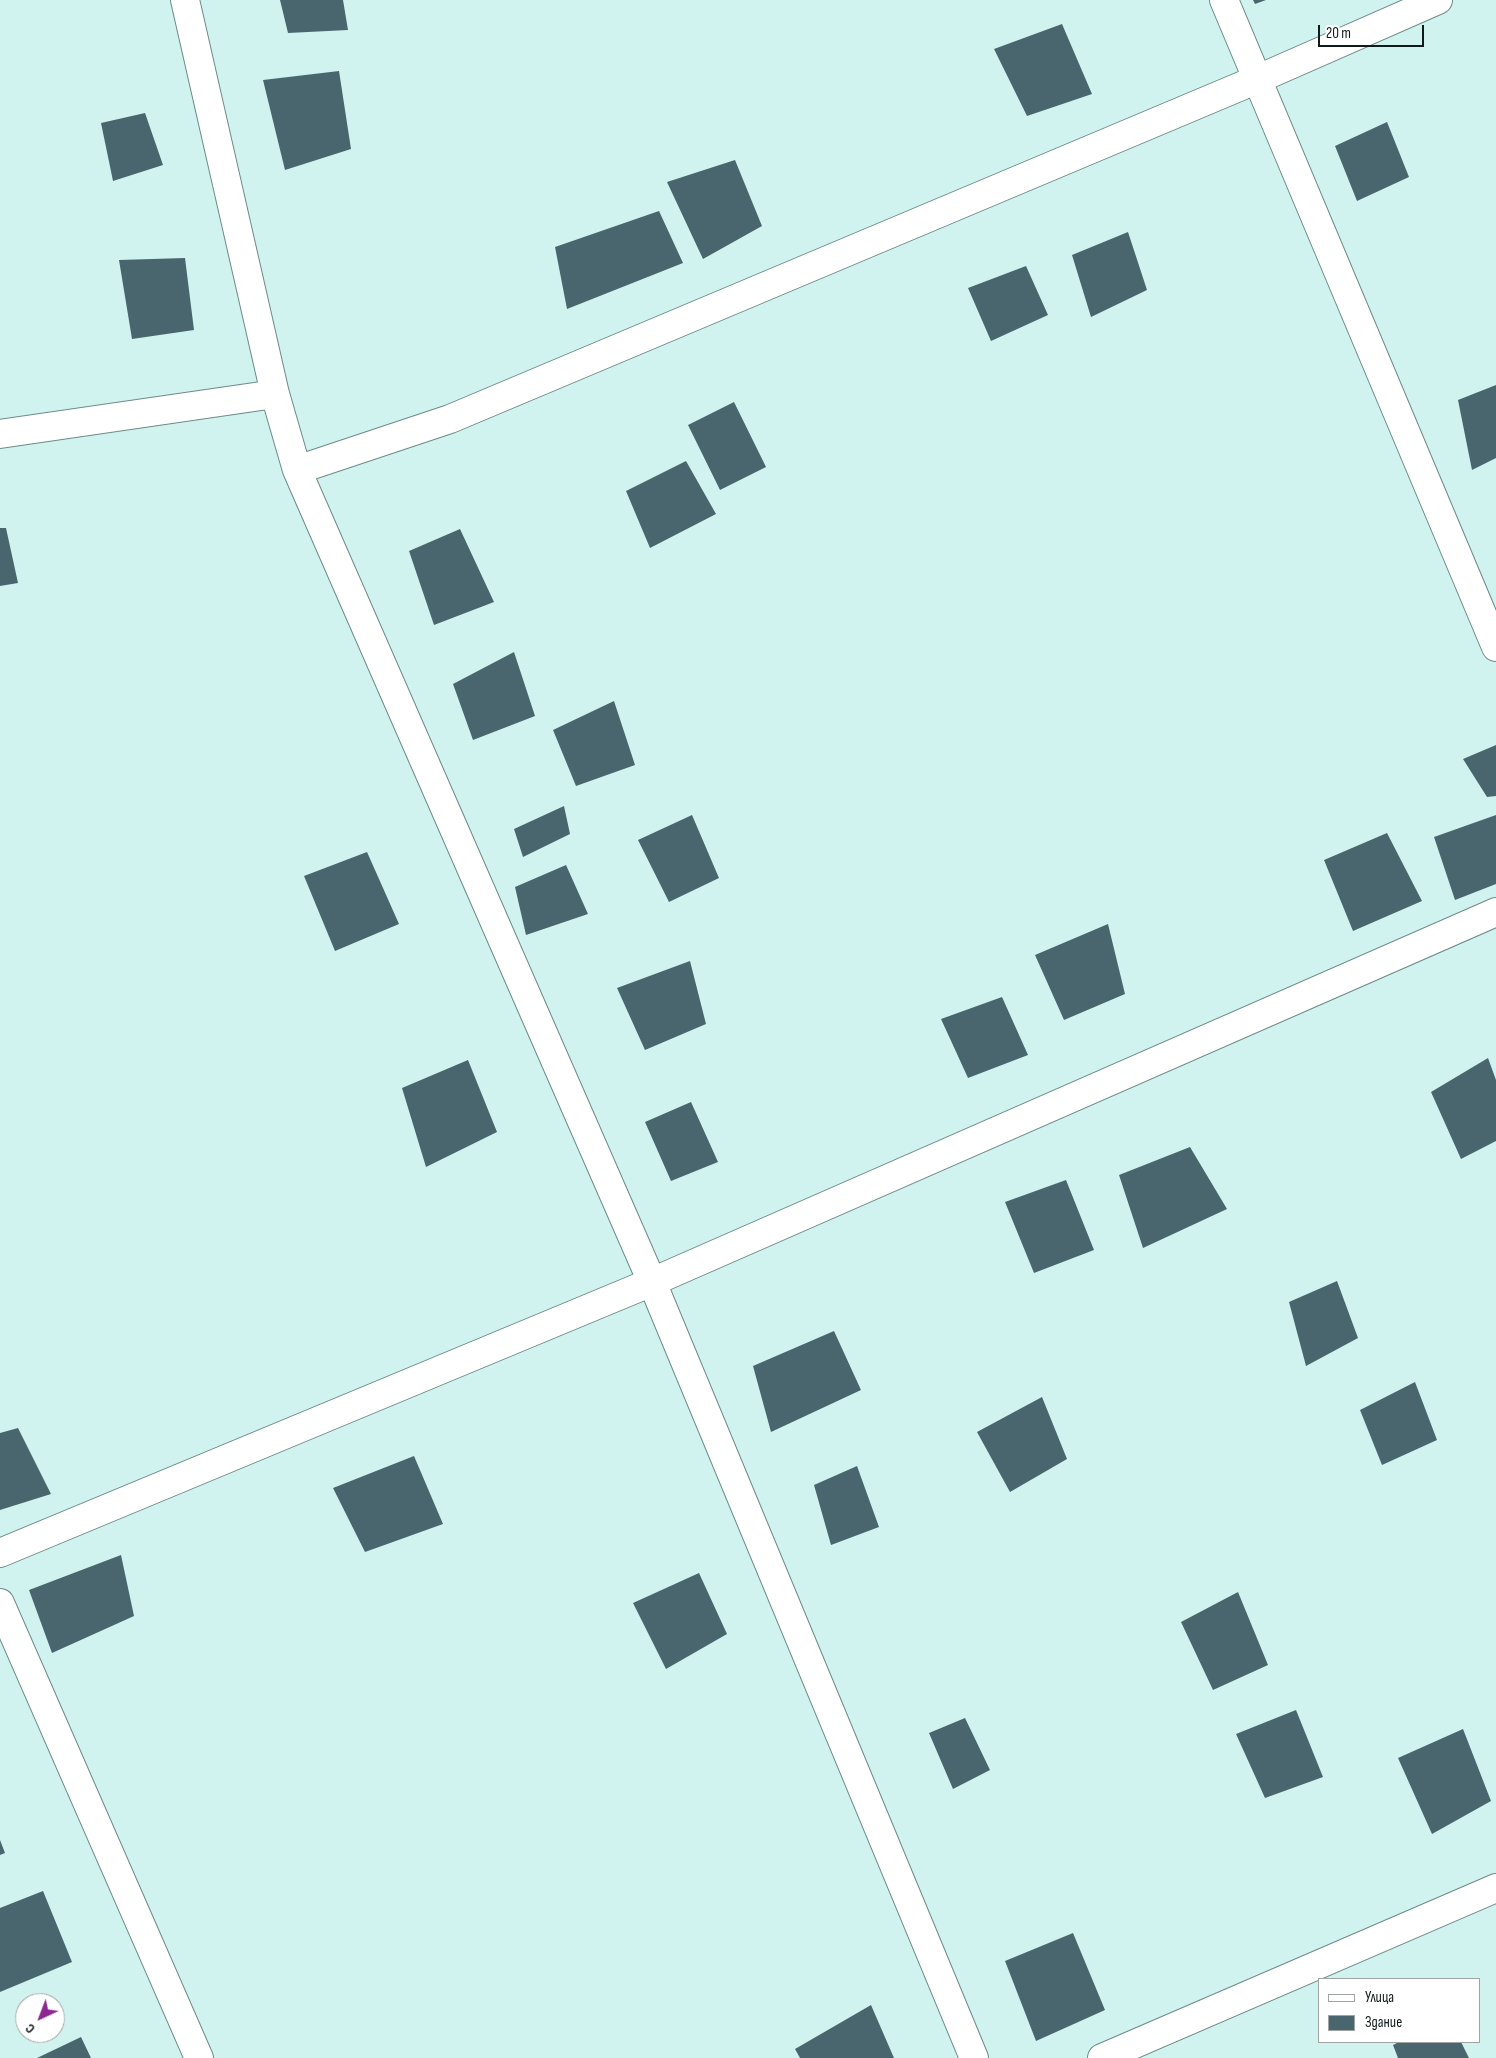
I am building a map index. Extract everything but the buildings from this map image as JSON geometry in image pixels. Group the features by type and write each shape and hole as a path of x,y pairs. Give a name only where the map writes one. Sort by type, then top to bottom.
{"street":[{"path":"185,0 275,394 297,470 652,1282 974,2058"},
{"path":"1224,0 1496,647"},
{"path":"297,470 450,420 1258,79 1438,0"},
{"path":"0,434 275,394"},
{"path":"0,1552 652,1282 1496,912"},
{"path":"0,1603 199,2058"},
{"path":"1102,2058 1496,1888"}]}
